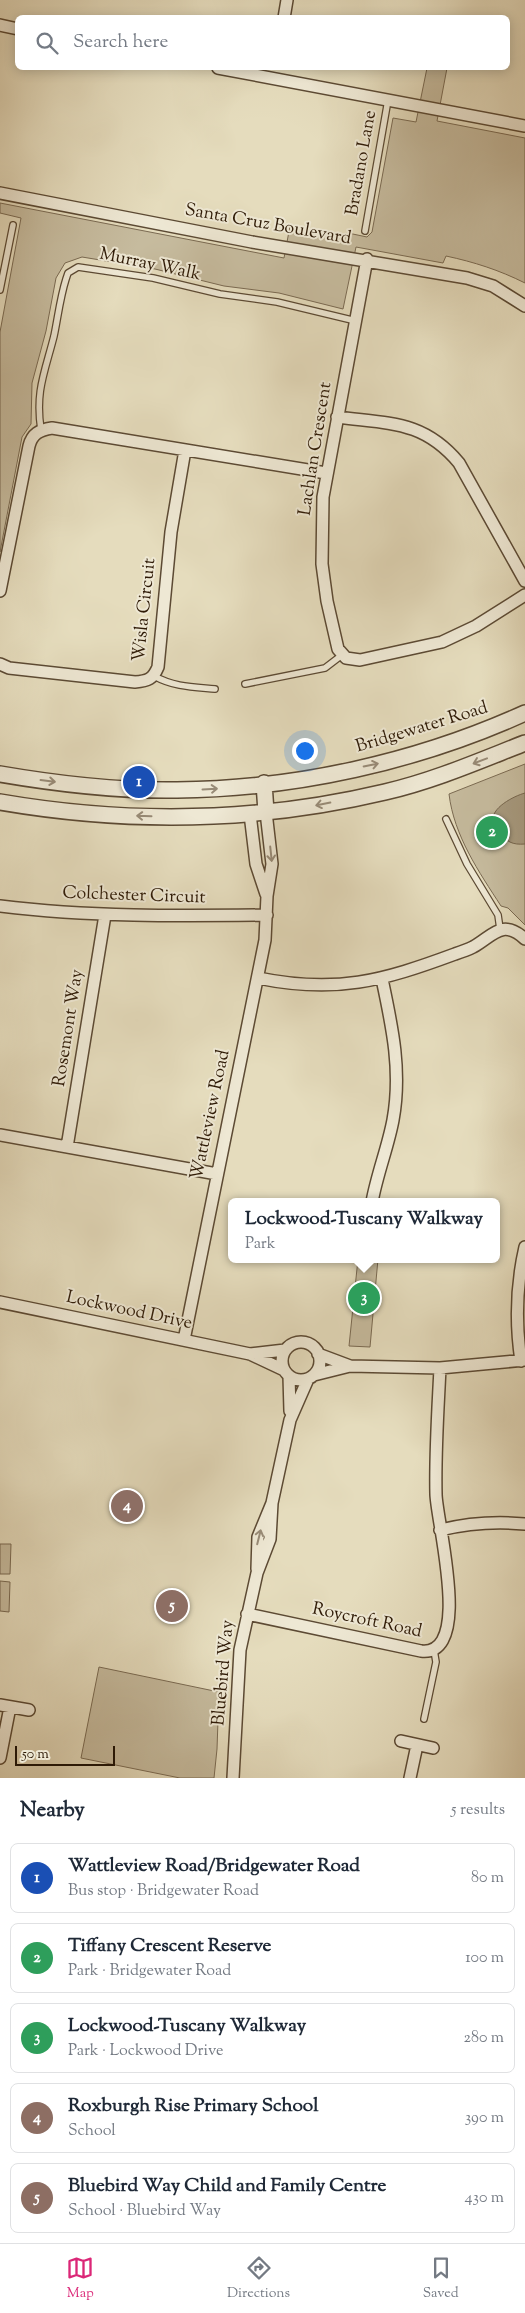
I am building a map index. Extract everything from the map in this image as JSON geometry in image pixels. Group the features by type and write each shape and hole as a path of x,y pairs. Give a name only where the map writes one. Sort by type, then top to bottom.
{"street":[{"path":"284,15 287,0"},
{"path":"0,25 15,28"},
{"path":"240,70 274,73 388,100 525,126"},
{"name":"Santa Cruz Boulevard","path":"0,193 252,242 467,278 493,286 525,306"},
{"name":"Lachlan Crescent","path":"342,654 336,643 322,564 322,519 326,473 367,260"},
{"path":"337,417 410,427 430,435 446,447 459,463 525,582"},
{"path":"0,591 29,446 32,437 41,430 52,428 326,473"},
{"name":"Wisla Circuit","path":"0,664 9,668 135,682 146,682 154,676 158,667 170,532 186,450"},
{"path":"342,654 350,659 360,660 442,642 476,626 525,596"},
{"name":"Bridgewater Road","path":"0,774 75,785 128,789 175,790 247,787 383,763 453,741 525,712"},
{"path":"0,802 100,814 175,817 250,814 316,806 386,792 459,769 525,744"},
{"name":"Wattleview Road","path":"184,1340 258,978 272,864 264,784"},
{"name":"Wattleview Road","path":"247,787 256,864 267,896"},
{"name":"Colchester Circuit","path":"0,906 171,917 267,914"},
{"name":"Rosemont Way","path":"67,1147 105,914"},
{"path":"258,978 306,985 332,986 382,979 472,948 500,929 512,930 525,939"},
{"path":"373,1198 393,1120 397,1086 397,1055 382,979"},
{"path":"0,1135 217,1174"},
{"path":"311,1377 320,1365 318,1354 306,1342 294,1343 285,1350 282,1360 286,1373 298,1380 311,1377 350,1366 440,1368 523,1361 516,1322 517,1290 525,1247"},
{"name":"Lockwood Drive","path":"0,1302 250,1354 286,1373"},
{"name":"Lockwood Drive","path":"250,1354 285,1350"},
{"path":"318,1354 350,1366"},
{"name":"Roycroft Road","path":"247,1614 421,1651 434,1650 442,1639 450,1603 450,1578 440,1530 436,1494 440,1368"},
{"name":"Bluebird Way","path":"286,1373 290,1420"},
{"name":"Bluebird Way","path":"233,1778 238,1678 247,1614 257,1573 270,1539 272,1503 290,1420 311,1377"},
{"path":"440,1530 469,1523 500,1522 525,1524"},
{"path":"0,1758 5,1706 29,1710"},
{"path":"401,1741 433,1748"},
{"path":"410,1778 417,1745"}],"lane":[{"name":"Bradano Lane","path":"365,231 388,100"},
{"path":"0,290 13,225"},
{"name":"Murray Walk","path":"41,430 38,411 40,384 54,336 66,279 68,273 78,267 153,278 220,294 278,302 356,321"},
{"path":"245,684 325,668 342,654"},
{"path":"154,676 165,683 183,687 215,689"},
{"path":"446,819 467,864 498,915 500,929"},
{"path":"424,1719 436,1662 434,1650"}],"shaded area":[{"path":"427,70 447,70 437,121 525,138 525,283 486,267 446,256 443,263 356,247 343,309 279,293 224,286 155,269 82,257 65,263 56,278 46,331 32,383 31,424 22,437 0,552 0,332 21,218 0,213 0,203 284,258 290,226 347,237 348,233 367,237 372,232 393,118 416,122"},
{"path":"525,764 525,925 508,908 501,906 476,867 456,824 449,794"},
{"path":"525,793 525,844 517,844 507,840 499,832 493,823 493,817 495,812 504,803"},
{"path":"358,1263 378,1263 370,1347 349,1346"},
{"path":"0,1544 11,1544 10,1574 0,1574"},
{"path":"0,1581 10,1582 9,1612 0,1611"},
{"path":"99,1667 219,1692 214,1778 180,1778 81,1758"}],"place":[{"name":"Wattleview Road/Bridgewater Road","path":"139,782"},
{"name":"Tiffany Crescent Reserve","path":"492,832"},
{"name":"Lockwood-Tuscany Walkway","path":"364,1298"},
{"name":"Roxburgh Rise Primary School","path":"127,1506"},
{"name":"Bluebird Way Child and Family Centre","path":"172,1606"}]}
